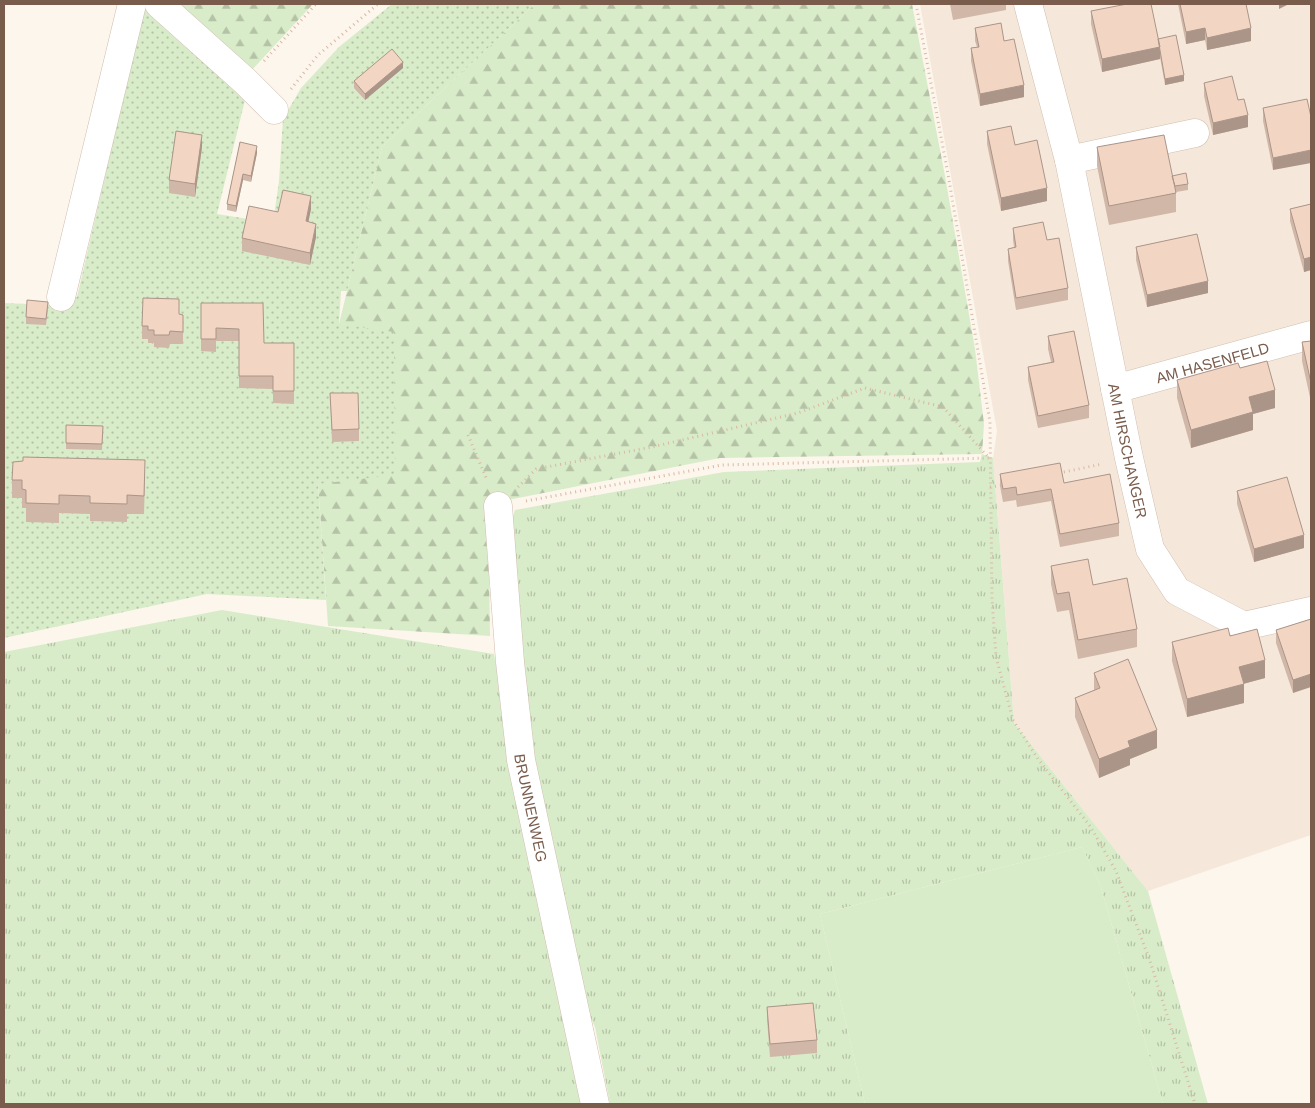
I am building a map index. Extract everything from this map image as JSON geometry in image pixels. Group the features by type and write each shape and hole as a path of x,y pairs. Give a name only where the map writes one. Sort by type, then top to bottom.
{"street":[{"path":"61,297 132,4"},
{"path":"158,4 274,110"},
{"name":"AM HIRSCHANGER","path":"1028,4 1069,160 1129,458 1150,550 1177,591 1244,626 1311,611"},
{"path":"1069,160 1195,133"},
{"name":"AM HASENFELD","path":"1115,389 1311,335"},
{"name":"BRUNNENWEG","path":"498,506 510,662 521,760 595,1104"}],"path":[{"path":"245,82 316,4"},
{"path":"274,110 318,55 378,4"},
{"path":"916,4 948,174 990,422 992,599 996,657 1013,720 1038,759 1090,826 1116,871 1150,961 1195,1104"},
{"path":"498,506 536,469 652,447 798,413 865,388 943,407 990,458"},
{"path":"468,435 498,506"},
{"path":"498,506 722,466 990,458"},
{"path":"1057,474 1129,458"},
{"path":"990,488 1009,484"}],"shaded area":[{"path":"920,4 1311,4 1311,835 1148,891 1014,723 993,458 997,431"}],"green space":[{"path":"145,4 148,4 246,96 217,214 273,223 279,181 283,119 301,88 339,47 392,4 535,4 382,147 347,291 341,291 339,324 394,332 395,475 318,484 326,600 207,594 4,638 4,303 52,305 57,298 77,297"},
{"path":"167,4 313,4 251,71"},
{"path":"535,4 912,4 945,176 975,349 984,424 982,454 720,458 488,504 490,636 328,626 318,483 395,474 339,324 382,147"},
{"path":"982,454 993,458 1014,723 1148,891 1208,1104 1163,1104 1100,884 1082,847 820,914 865,1104 610,1104 595,1027 571,975 543,843 507,535 515,510 724,472 980,462"},
{"path":"222,610 494,654 530,849 583,1104 4,1104 4,652"},
{"path":"1082,847 1100,884 1163,1104 865,1104 820,914"}],"building":[{"path":"1127,4 1151,4 1160,47 1102,59 1091,11"},
{"path":"1180,4 1246,4 1251,28 1207,38 1205,28 1186,32"},
{"path":"1001,23 1004,41 1014,39 1024,85 980,94 971,48 979,47 975,28"},
{"path":"1176,35 1184,75 1165,79 1158,39"},
{"path":"392,49 403,62 365,94 354,81"},
{"path":"1232,76 1238,100 1244,99 1248,115 1213,123 1204,83"},
{"path":"1307,99 1311,117 1311,150 1273,158 1263,108"},
{"path":"1011,126 1015,145 1037,140 1047,188 1001,198 987,131"},
{"path":"176,131 202,135 195,184 169,180"},
{"path":"1164,135 1176,193 1109,206 1097,147"},
{"path":"240,142 257,146 251,176 243,174 236,206 227,204"},
{"path":"1186,173 1188,184 1175,186 1172,176"},
{"path":"283,190 311,196 306,221 316,224 310,253 242,238 249,206 278,212"},
{"path":"1311,204 1311,257 1304,259 1290,209"},
{"path":"1043,222 1047,240 1059,238 1068,288 1016,298 1008,249 1016,247 1013,228"},
{"path":"1197,234 1208,281 1147,295 1136,247"},
{"path":"143,298 179,299 179,314 183,315 183,332 170,331 169,335 154,335 154,330 148,330 148,326 142,326"},
{"path":"27,300 48,302 46,319 26,317"},
{"path":"201,303 263,303 264,343 294,343 294,391 273,391 273,376 239,376 239,329 216,328 216,339 201,339"},
{"path":"1074,331 1089,405 1038,416 1028,367 1054,362 1048,336"},
{"path":"1311,341 1311,383 1302,342"},
{"path":"1267,361 1275,390 1249,397 1253,412 1191,430 1177,380 1238,363 1240,368"},
{"path":"330,393 358,393 359,429 332,430"},
{"path":"66,425 103,426 102,444 66,443"},
{"path":"23,457 145,460 144,496 127,495 127,504 90,503 90,496 59,495 59,504 26,503 26,490 22,489 22,480 12,480 13,462 23,461"},
{"path":"1060,463 1064,483 1110,474 1119,523 1060,534 1051,489 1017,495 1016,487 1003,489 1000,474"},
{"path":"1287,477 1304,535 1254,549 1237,491"},
{"path":"1088,559 1093,585 1127,578 1137,629 1078,640 1069,592 1057,594 1051,566"},
{"path":"1311,619 1311,674 1293,680 1276,630"},
{"path":"1228,628 1230,636 1257,629 1265,660 1239,667 1244,684 1187,699 1172,642"},
{"path":"1128,659 1157,730 1128,741 1130,747 1099,759 1075,698 1100,688 1094,673"},
{"path":"813,1003 817,1040 770,1044 767,1007"}]}
